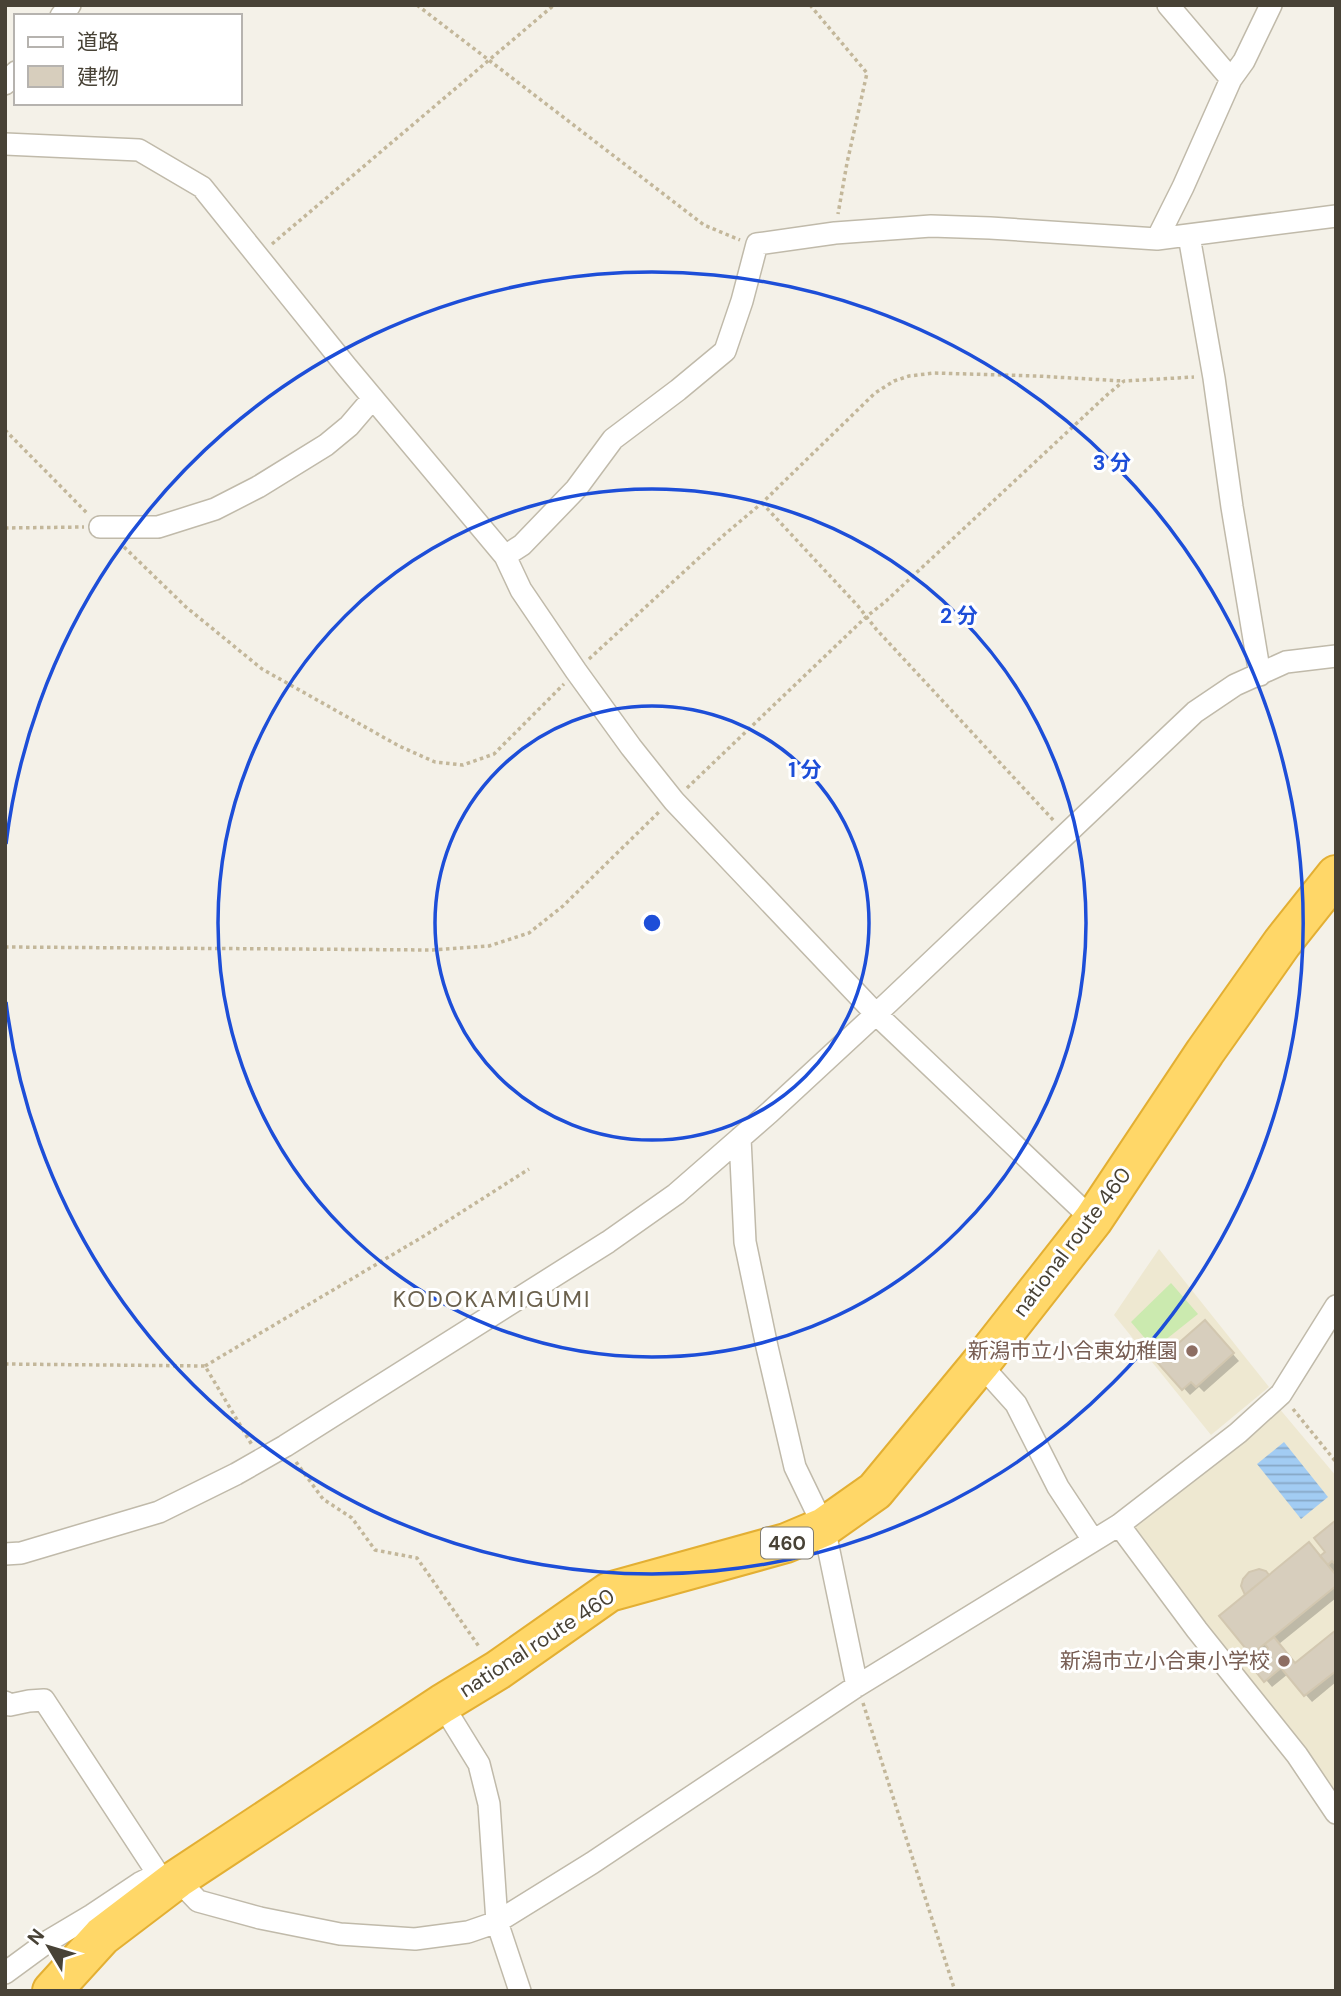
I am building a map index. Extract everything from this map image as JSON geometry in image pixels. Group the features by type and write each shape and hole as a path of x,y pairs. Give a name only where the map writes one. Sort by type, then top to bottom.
{"highway":[{"name":"national route 460","path":"52,1991 102,1936 168,1876 498,1670 609,1592 786,1544 824,1527 875,1491 980,1364 1093,1220 1220,1030 1282,943 1332,888"}],"street":[{"path":"1168,5 1231,79"},
{"path":"1157,239 1231,79 1244,61 1272,5"},
{"path":"5,144 139,150 202,187 505,556 521,590 576,671 674,801 876,1014 1093,1220"},
{"path":"505,556 522,545 576,489 613,439 724,351 757,244 835,233 943,227 1157,239 1336,216"},
{"path":"1189,236 1260,675"},
{"path":"100,527 158,527 215,509 258,487 326,445 349,426 373,398"},
{"path":"5,1554 21,1553 159,1512 285,1446 608,1242 676,1194 740,1138 876,1014 1195,712 1235,685 1286,662 1336,656"},
{"path":"740,1138 745,1242 767,1347 795,1467 824,1527 857,1686"},
{"path":"5,1702 10,1705 44,1700 168,1876 198,1901 260,1918 340,1934 415,1939 468,1932 497,1922 592,1863 857,1686 1119,1525 1238,1433 1280,1394 1336,1306"},
{"path":"980,1364 1016,1404 1058,1487 1093,1540"},
{"path":"1119,1525 1197,1630 1297,1755 1336,1813"},
{"path":"442,1704 479,1764 489,1804 497,1922 520,1991"},
{"path":"5,1973 50,1940 140,1883 168,1876"}],"path":[{"path":"417,5 704,225 741,241 757,244"},
{"path":"259,257 554,5"},
{"path":"810,5 867,73 835,233"},
{"path":"5,430 100,527 186,607 262,669 399,746 435,762 463,765 494,754 576,671 762,503 875,393 894,381 934,373 1124,381 1214,378"},
{"path":"5,947 432,950 489,946 529,933 562,906 663,807 674,801 866,617 1124,381"},
{"path":"762,503 1065,834"},
{"path":"5,528 100,527"},
{"path":"5,1364 205,1366 424,1236 529,1169"},
{"path":"205,1366 261,1459"},
{"path":"1280,1394 1336,1462"},
{"path":"285,1446 323,1499 352,1518 375,1550 417,1558 498,1670"},
{"path":"857,1686 955,1991"}],"shaded area":[{"name":"新潟市立小合東幼稚園","path":"1159,1249 1269,1387 1211,1435 1114,1315"},
{"name":"新潟市立小合東小学校","path":"1278,1407 1336,1476 1336,1793 1128,1529"}],"green space":[{"path":"1171,1283 1198,1314 1154,1349 1131,1322"}],"water":[{"path":"1284,1442 1328,1497 1301,1519 1257,1464"}],"building":[{"path":"1205,1320 1234,1353 1196,1387 1191,1382 1182,1390 1157,1362"},
{"path":"1336,1520 1336,1565 1332,1561 1328,1565 1320,1556 1325,1552 1314,1538"},
{"path":"1309,1542 1336,1575 1336,1586 1251,1655 1219,1616"},
{"path":"1259,1569 1269,1575 1245,1595 1241,1586 1243,1579 1249,1572"},
{"path":"1336,1630 1336,1671 1304,1696 1281,1668 1264,1682 1249,1663 1268,1648 1265,1644 1274,1637 1295,1663"}],"place":[{"name":"新潟市立小合東幼稚園","path":"1192,1351"},
{"name":"新潟市立小合東小学校","path":"1284,1661"}],"district":[{"name":"KODOKAMIGUMI","path":"492,1299"}]}
